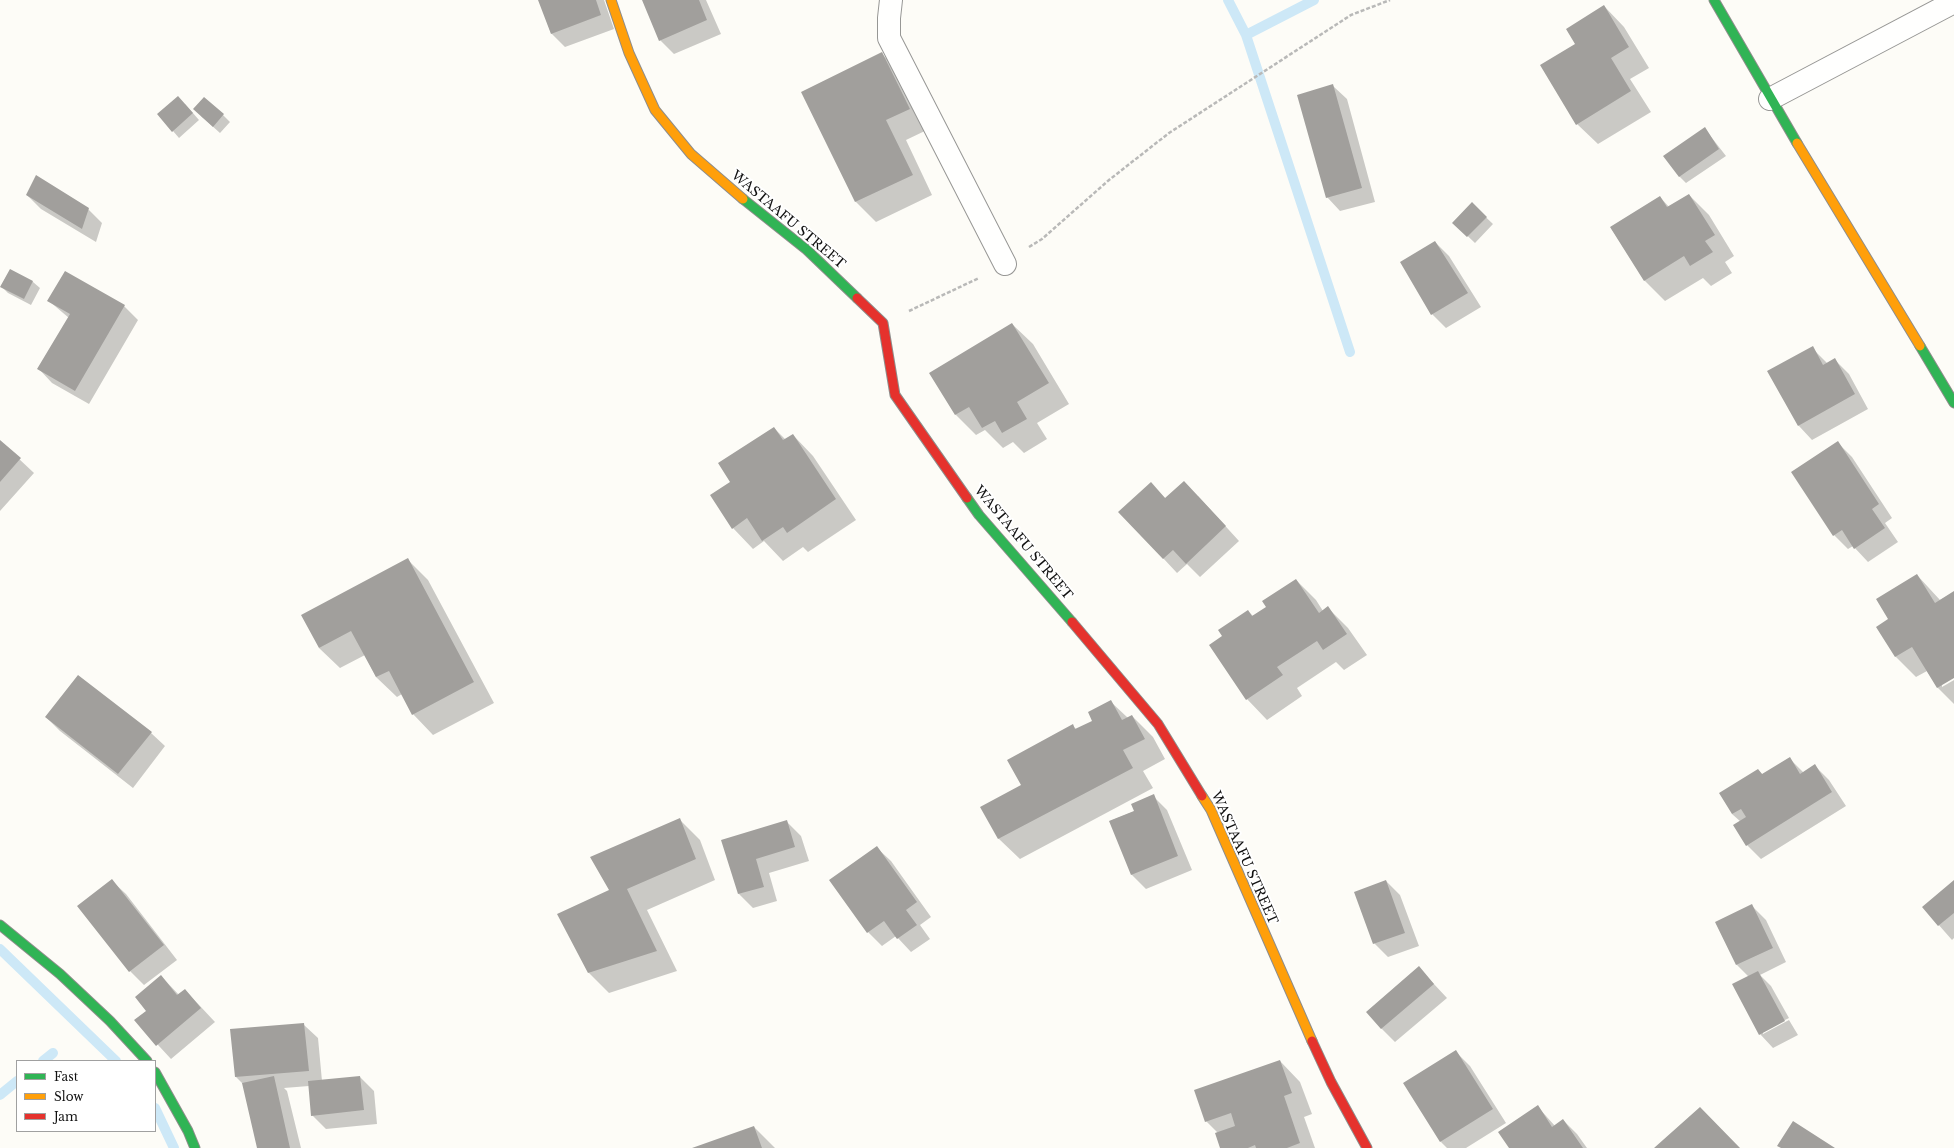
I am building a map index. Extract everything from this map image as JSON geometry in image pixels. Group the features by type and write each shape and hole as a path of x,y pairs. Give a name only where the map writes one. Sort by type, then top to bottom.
{"street":[{"name":"WASTAAFU STREET","path":"611,0 629,53 655,110 690,154 807,250 883,323 895,394 979,515 1158,724 1211,810 1277,963 1331,1082 1367,1148"},
{"path":"891,0 889,18 890,38 892,44 1005,264"},
{"path":"1714,0 1770,99 1954,403"},
{"path":"1770,99 1954,2"},
{"path":"0,925 60,974 110,1021 146,1060"},
{"path":"156,1074 188,1131 195,1148"}],"path":[{"path":"883,323 1005,264 1042,238 1103,185 1169,133 1351,15 1390,0"}],"building":[{"path":"538,0 596,0 601,15 551,34"},
{"path":"642,0 699,0 707,20 659,41"},
{"path":"1604,5 1629,47 1611,58 1631,91 1576,125 1540,65 1575,44 1566,29"},
{"path":"882,52 910,109 886,120 913,175 855,202 801,92"},
{"path":"1333,84 1362,188 1326,198 1297,95"},
{"path":"178,96 193,113 172,132 157,114"},
{"path":"204,97 224,114 213,127 193,109"},
{"path":"1705,127 1719,149 1679,177 1663,156"},
{"path":"36,175 89,208 82,229 26,195"},
{"path":"1689,194 1715,235 1705,241 1713,252 1690,266 1684,256 1644,281 1610,227 1660,196 1667,207"},
{"path":"1472,202 1487,217 1467,237 1452,223"},
{"path":"1435,241 1468,293 1431,315 1400,262"},
{"path":"10,269 33,281 24,299 0,287"},
{"path":"65,271 125,305 75,391 37,369 70,314 47,301"},
{"path":"1012,323 1049,383 1017,402 1027,419 1002,433 995,421 982,428 969,407 955,415 929,373"},
{"path":"1813,346 1823,365 1835,358 1855,394 1798,426 1767,371"},
{"path":"774,427 783,440 793,434 836,499 787,533 783,527 762,541 747,518 732,529 710,495 730,482 718,463"},
{"path":"0,440 21,458 0,482"},
{"path":"1838,441 1879,504 1872,509 1885,528 1854,549 1842,530 1833,536 1791,472"},
{"path":"1184,481 1226,526 1186,564 1173,550 1163,559 1118,512 1151,482 1165,498"},
{"path":"408,558 474,682 412,715 389,671 376,677 351,631 319,648 301,615"},
{"path":"1917,574 1935,603 1954,591 1954,678 1937,688 1912,647 1895,657 1876,627 1888,619 1876,599"},
{"path":"1296,579 1319,613 1328,606 1347,634 1323,650 1317,641 1277,667 1283,675 1246,700 1209,645 1222,636 1218,630 1248,610 1252,616 1266,607 1262,601"},
{"path":"78,675 152,732 118,774 45,717"},
{"path":"1111,700 1122,720 1132,715 1145,739 1123,750 1133,768 998,839 980,807 1021,785 1007,760 1073,724 1075,729 1092,721 1088,712"},
{"path":"1790,757 1800,774 1815,764 1832,792 1746,846 1733,825 1746,817 1741,809 1732,814 1719,793 1758,769 1762,774"},
{"path":"1154,794 1178,856 1131,875 1109,821 1134,811 1131,804"},
{"path":"680,818 696,859 627,889 657,951 588,973 557,914 609,890 590,857"},
{"path":"787,820 795,847 756,859 764,887 738,894 721,840"},
{"path":"877,846 917,902 906,910 917,925 897,939 884,921 867,933 829,880"},
{"path":"112,879 164,945 129,972 77,906"},
{"path":"1386,880 1405,933 1373,944 1354,892"},
{"path":"1954,880 1954,913 1938,926 1922,907"},
{"path":"1752,904 1773,948 1736,965 1715,922"},
{"path":"1419,966 1434,984 1381,1029 1366,1012"},
{"path":"1758,971 1785,1021 1759,1035 1732,984"},
{"path":"161,975 177,995 185,989 201,1008 156,1046 134,1020 146,1011 135,997"},
{"path":"304,1023 309,1071 235,1077 230,1029"},
{"path":"1456,1050 1493,1109 1440,1142 1403,1083"},
{"path":"1280,1060 1292,1093 1284,1096 1300,1143 1287,1148 1256,1148 1255,1145 1248,1148 1220,1148 1215,1133 1235,1126 1231,1113 1205,1122 1194,1090"},
{"path":"274,1076 290,1148 257,1148 242,1083"},
{"path":"360,1076 364,1110 311,1116 308,1081"},
{"path":"1538,1105 1552,1127 1563,1119 1583,1148 1509,1148 1498,1132"},
{"path":"1700,1107 1740,1148 1654,1148"},
{"path":"1793,1121 1835,1148 1781,1148 1777,1146"},
{"path":"754,1126 762,1148 692,1148"}],"waterway":[{"path":"1228,0 1246,35 1350,352"},
{"path":"1246,35 1314,0"},
{"path":"0,949 115,1060"},
{"path":"44,1060 53,1053"},
{"path":"0,1095 16,1082"},
{"path":"156,1110 174,1148"}],"traffic: fast":[{"path":"1714,0 1797,143"},
{"path":"743,199 807,250 857,298"},
{"path":"1920,346 1954,403"},
{"path":"967,498 979,515 1072,622"},
{"path":"0,925 60,974 110,1021 146,1060"},
{"path":"156,1074 188,1131 195,1148"}],"traffic: slow":[{"path":"611,0 629,53 655,110 691,154 743,199"},
{"path":"1797,143 1920,346"},
{"path":"1202,796 1211,810 1312,1041"}],"traffic: jam":[{"path":"857,298 883,323 895,395 967,498"},
{"path":"1072,622 1158,724 1202,796"},
{"path":"1312,1041 1331,1082 1367,1148"}]}
